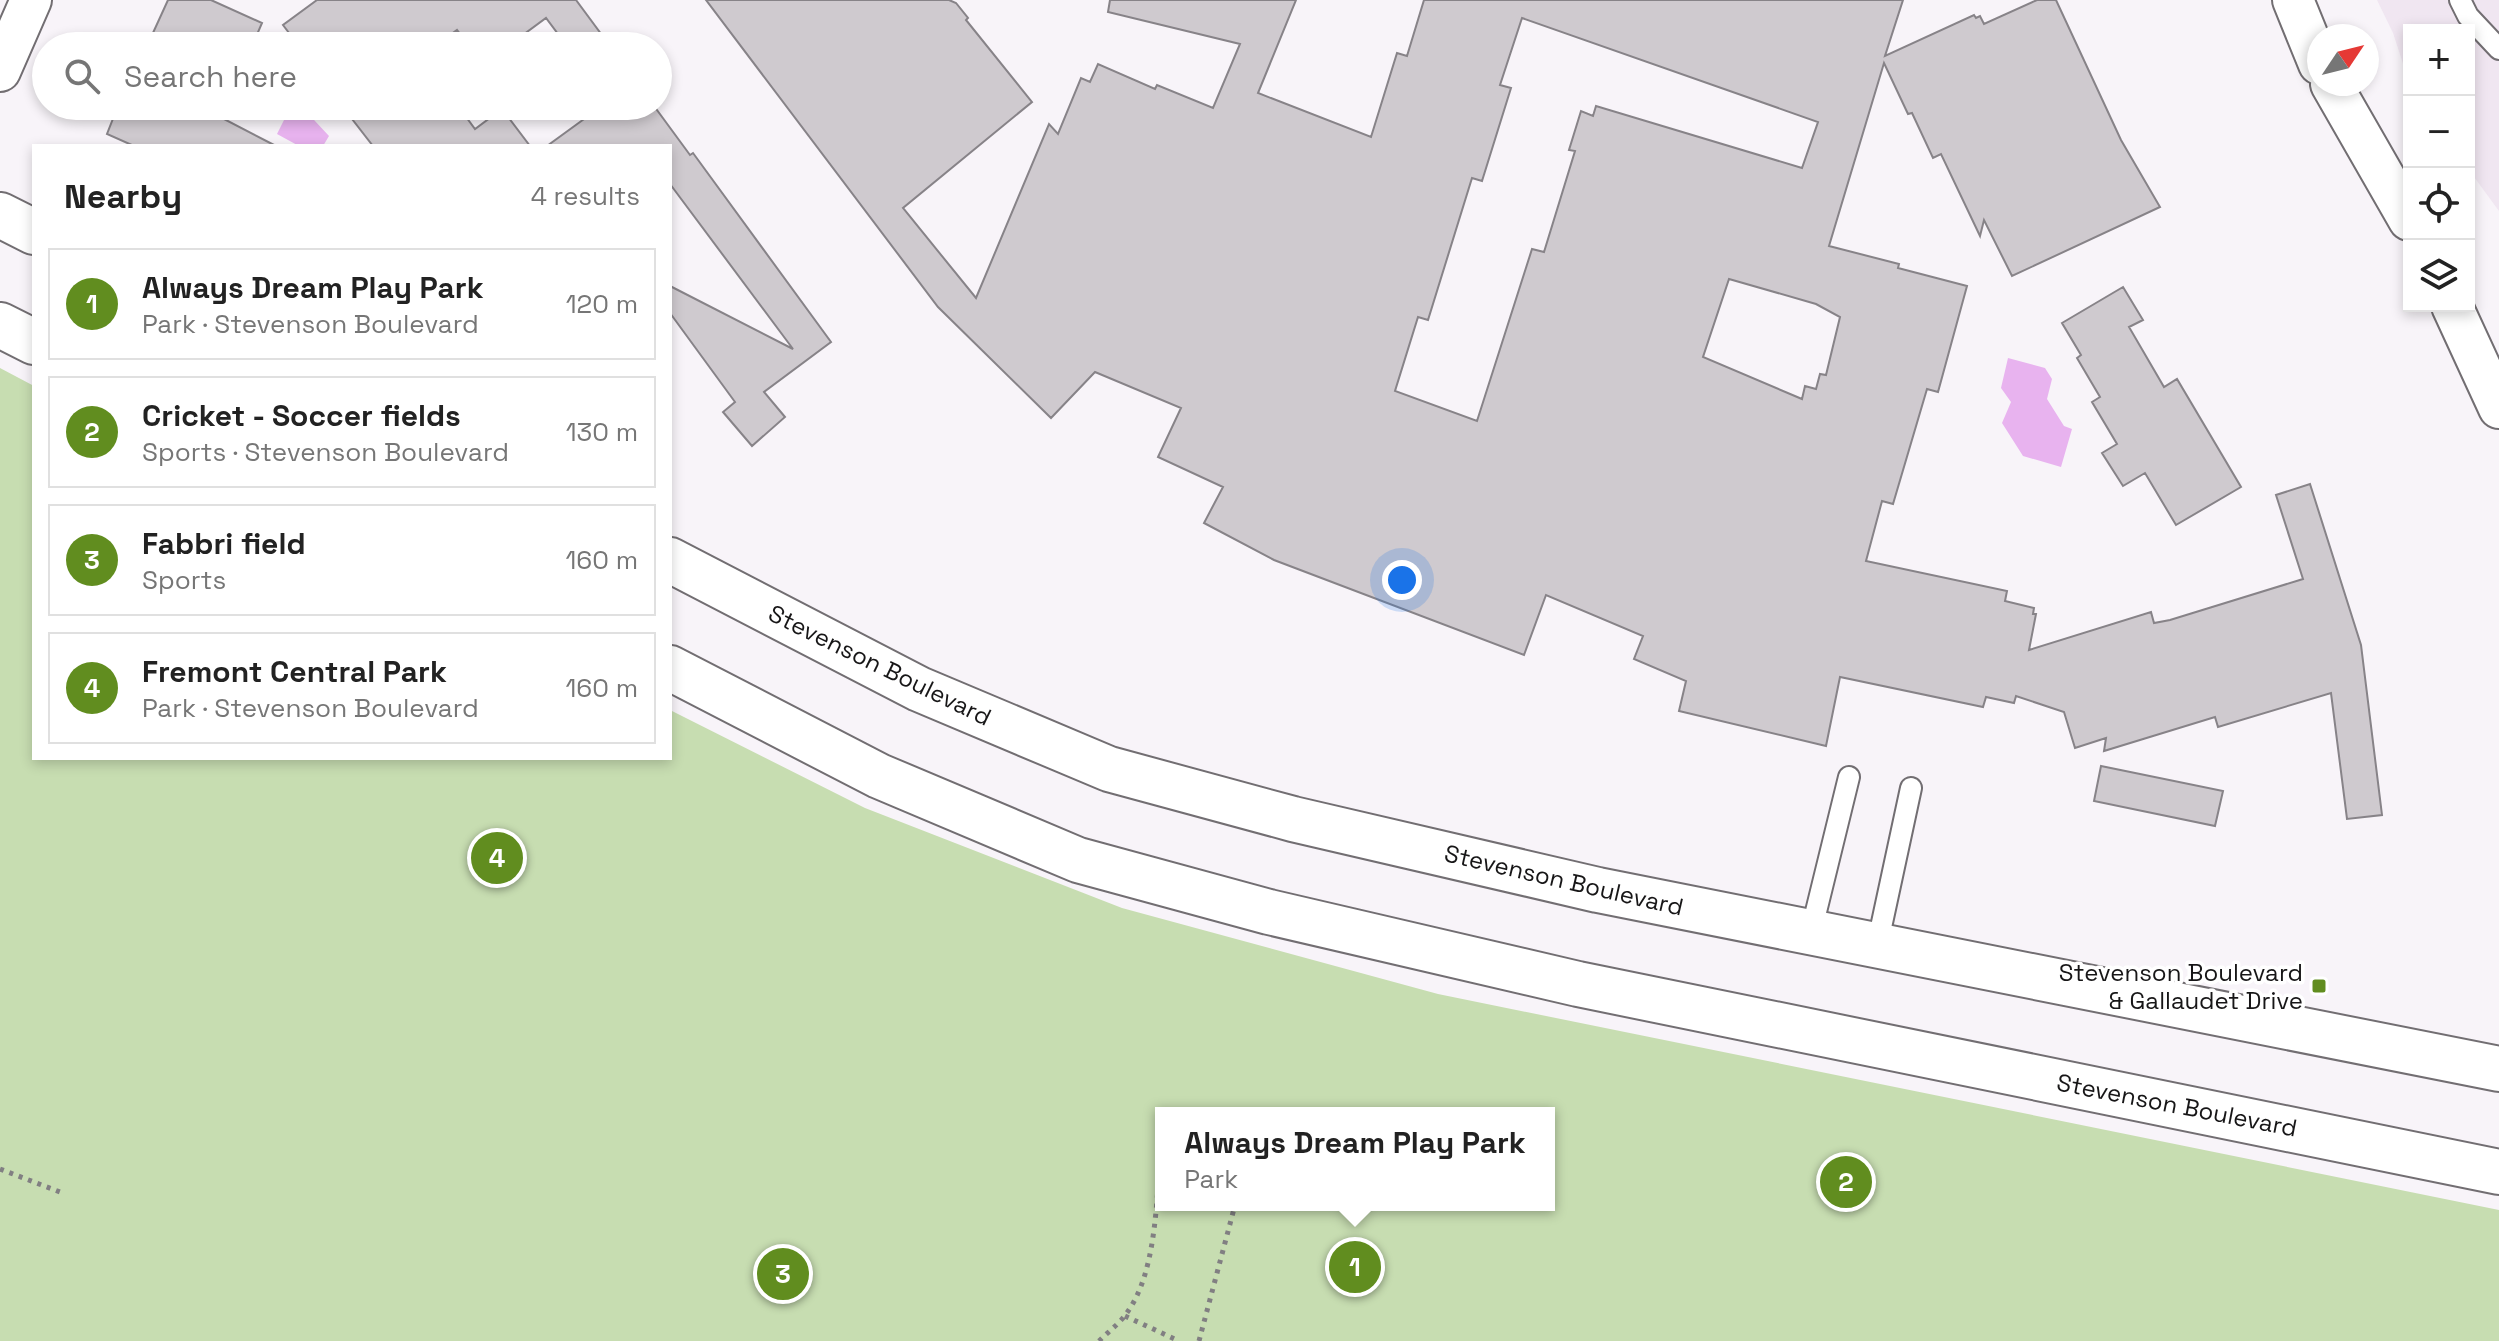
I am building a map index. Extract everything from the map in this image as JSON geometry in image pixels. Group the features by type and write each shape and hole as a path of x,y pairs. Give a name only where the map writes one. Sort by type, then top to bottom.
{"main road":[{"path":"0,215 32,231"},
{"path":"0,325 32,341"},
{"name":"Stevenson Boulevard","path":"672,561 919,689 1109,769 1293,819 1584,887 2499,1069"},
{"name":"Stevenson Boulevard","path":"672,669 879,776 1078,860 1269,912 1578,984 2499,1172"}],"street":[{"path":"0,71 31,0"},
{"path":"2293,0 2307,34"},
{"path":"2338,96 2403,210"},
{"path":"2455,312 2499,408"}],"lane":[{"path":"2460,0 2468,16 2499,49"},
{"path":"1811,932 1849,777"},
{"path":"1877,946 1911,788"}],"path":[{"path":"0,1169 60,1192"},
{"path":"1099,1341 1125,1316 1135,1299 1145,1271 1156,1211"},
{"path":"1199,1341 1233,1211"},
{"path":"1125,1316 1179,1341"}],"shaded area":[{"path":"2377,0 2499,0 2499,211 2475,178 2475,24 2403,24 2403,64"},
{"path":"284,120 314,120 329,136 324,144 295,144 277,134"},
{"path":"2008,358 2045,368 2052,379 2047,399 2064,426 2072,429 2061,467 2023,456 2002,423 2011,402 2001,388"}],"green space":[{"path":"0,368 32,385 32,760 672,760 672,711 865,808 1122,908 1438,994 2499,1210 2499,1341 0,1341"}],"building":[{"path":"168,0 211,0 262,23 258,32 153,32"},
{"path":"317,0 576,0 600,32 556,32 546,18 527,32 288,32 283,25"},
{"path":"706,0 949,0 956,3 968,18 966,20 1032,102 903,208 976,298 1049,124 1058,134 1081,78 1090,82 1098,64 1155,89 1157,85 1213,108 1240,44 1108,12 1110,0 1296,0 1258,93 1371,137 1397,53 1407,56 1424,0 1903,0 1885,56 1974,15 1976,18 1980,16 1984,24 2037,0 2056,0 2121,140 2160,207 2012,276 1984,220 1980,236 1941,154 1933,158 1884,63 1829,246 1967,286 1938,392 1927,389 1893,504 1882,501 1866,561 2007,591 2005,601 2034,608 2033,614 2036,614 2029,650 2151,612 2154,623 2170,620 2303,579 2276,495 2310,484 2361,645 2382,815 2347,819 2331,693 2218,727 2215,717 2104,751 2106,738 2075,748 2064,712 2016,696 2014,703 1986,697 1983,707 1840,677 1826,746 1679,711 1686,681 1634,659 1643,636 1546,595 1524,655 1274,560 1204,523 1223,487 1158,457 1181,408 1095,372 1051,418 938,307","holes":["1522,18 1818,122 1802,168 1596,106 1593,116 1581,111 1569,150 1575,151 1544,252 1532,249 1477,421 1395,391 1418,317 1428,320 1472,178 1482,181 1511,88 1500,85","1729,279 1816,304 1840,317 1826,375 1820,374 1816,389 1805,386 1802,399 1703,357"]},
{"path":"112,120 226,120 272,144 130,144 107,134"},
{"path":"353,120 468,120 475,129 487,120 510,120 528,144 371,144"},
{"path":"583,120 664,120 690,155 693,153 831,342 764,392 785,417 752,446 723,412 735,402 672,316 672,287 793,349 672,187 672,144 550,144"},
{"path":"2123,287 2143,320 2129,327 2164,387 2177,379 2241,487 2176,525 2145,473 2123,486 2102,453 2117,444 2092,402 2100,397 2077,358 2081,355 2062,323"},
{"path":"2101,766 2223,791 2215,826 2094,801"}],"place":[{"name":"Fremont Central Park","path":"497,858"},
{"name":"Stevenson Boulevard & Gallaudet Drive","path":"2319,986"},
{"name":"Cricket - Soccer fields","path":"1846,1182"},
{"name":"Always Dream Play Park","path":"1355,1267"},
{"name":"Fabbri field","path":"783,1274"}]}
